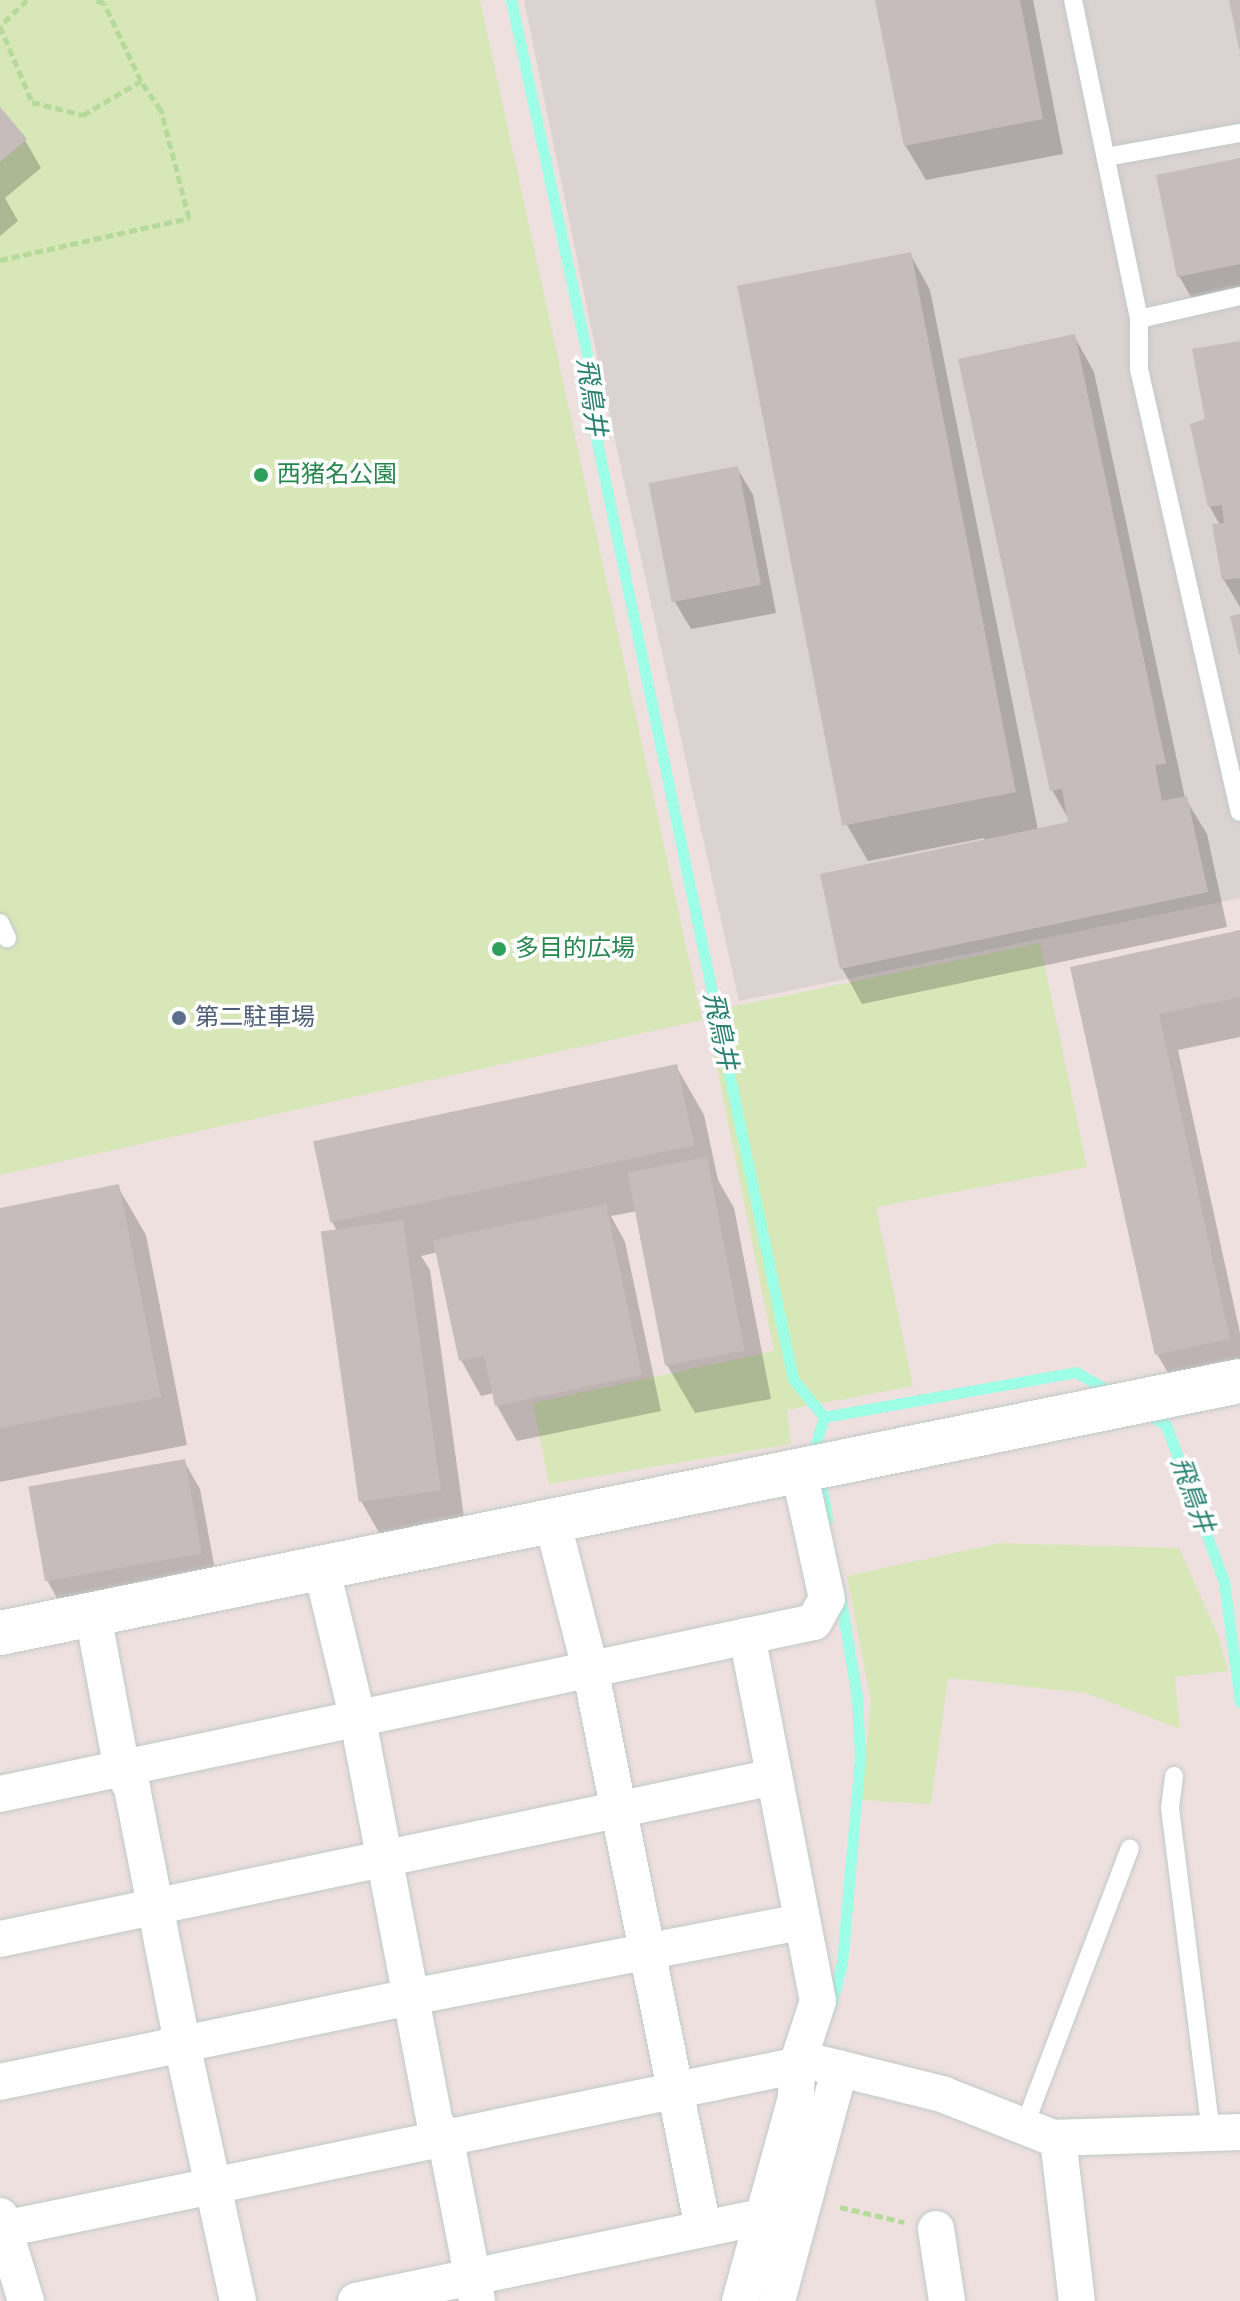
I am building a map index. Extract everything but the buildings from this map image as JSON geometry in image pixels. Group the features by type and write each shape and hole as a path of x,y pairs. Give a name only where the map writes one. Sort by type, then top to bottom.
{"street":[{"path":"0,1633 553,1524 1240,1381"},
{"path":"0,1794 814,1622 827,1599 799,1471"},
{"path":"553,1524 590,1668 703,2228"},
{"path":"322,1570 358,1720 435,2123 445,2136 474,2289"},
{"path":"93,1615 122,1770 132,1788 182,2044 238,2301"},
{"path":"740,2301 796,2097 797,2065 818,2001 747,1636"},
{"path":"0,1939 384,1856 774,1777"},
{"path":"0,2082 411,1997 802,1922"},
{"path":"26,2301 2,2222 214,2185 813,2062 942,2094 1041,2132 1225,2133"},
{"path":"777,2301 840,2068"},
{"path":"1041,2132 1077,2301"},
{"path":"356,2301 474,2289 703,2228 763,2217"},
{"path":"936,2229 947,2301"}],"lane":[{"path":"1073,0 1139,319 1139,369 1240,812"},
{"path":"1106,157 1240,133"},
{"path":"1139,319 1240,296"},
{"path":"1174,1776 1170,1808 1225,2133"},
{"path":"1041,2132 1130,1848"}],"path":[{"path":"27,0 0,26 32,102 83,115 141,81"},
{"path":"0,260 189,218 161,110 141,81 104,3 95,0"},
{"path":"805,2198 936,2229"}],"shaded area":[{"path":"524,0 1240,0 1240,898 739,1001 605,395"}],"green space":[{"name":"西猪名公園","path":"0,0 480,0 702,1020 0,1175"},
{"path":"1040,943 1087,1167 876,1207 913,1386 787,1410 791,1444 549,1484 533,1403 774,1351 706,1012"},
{"path":"1000,1543 1179,1548 1217,1633 1228,1671 1175,1677 1180,1729 1086,1693 948,1678 931,1804 861,1800 871,1701 847,1576"}],"waterway":[{"name":"飛鳥井","path":"511,0 593,384 592,418 793,1379 824,1417 1076,1372 1114,1394"},
{"name":"飛鳥井","path":"1146,1413 1166,1425 1224,1582 1240,1702"},
{"path":"817,1459 815,1446 824,1417"},
{"path":"820,1476 827,1519"},
{"path":"831,2006 842,1963 860,1757 857,1697 840,1595"}],"place":[{"name":"西猪名公園","path":"261,475"},
{"name":"多目的広場","path":"499,949"},
{"name":"第二駐車場","path":"179,1018"}]}
